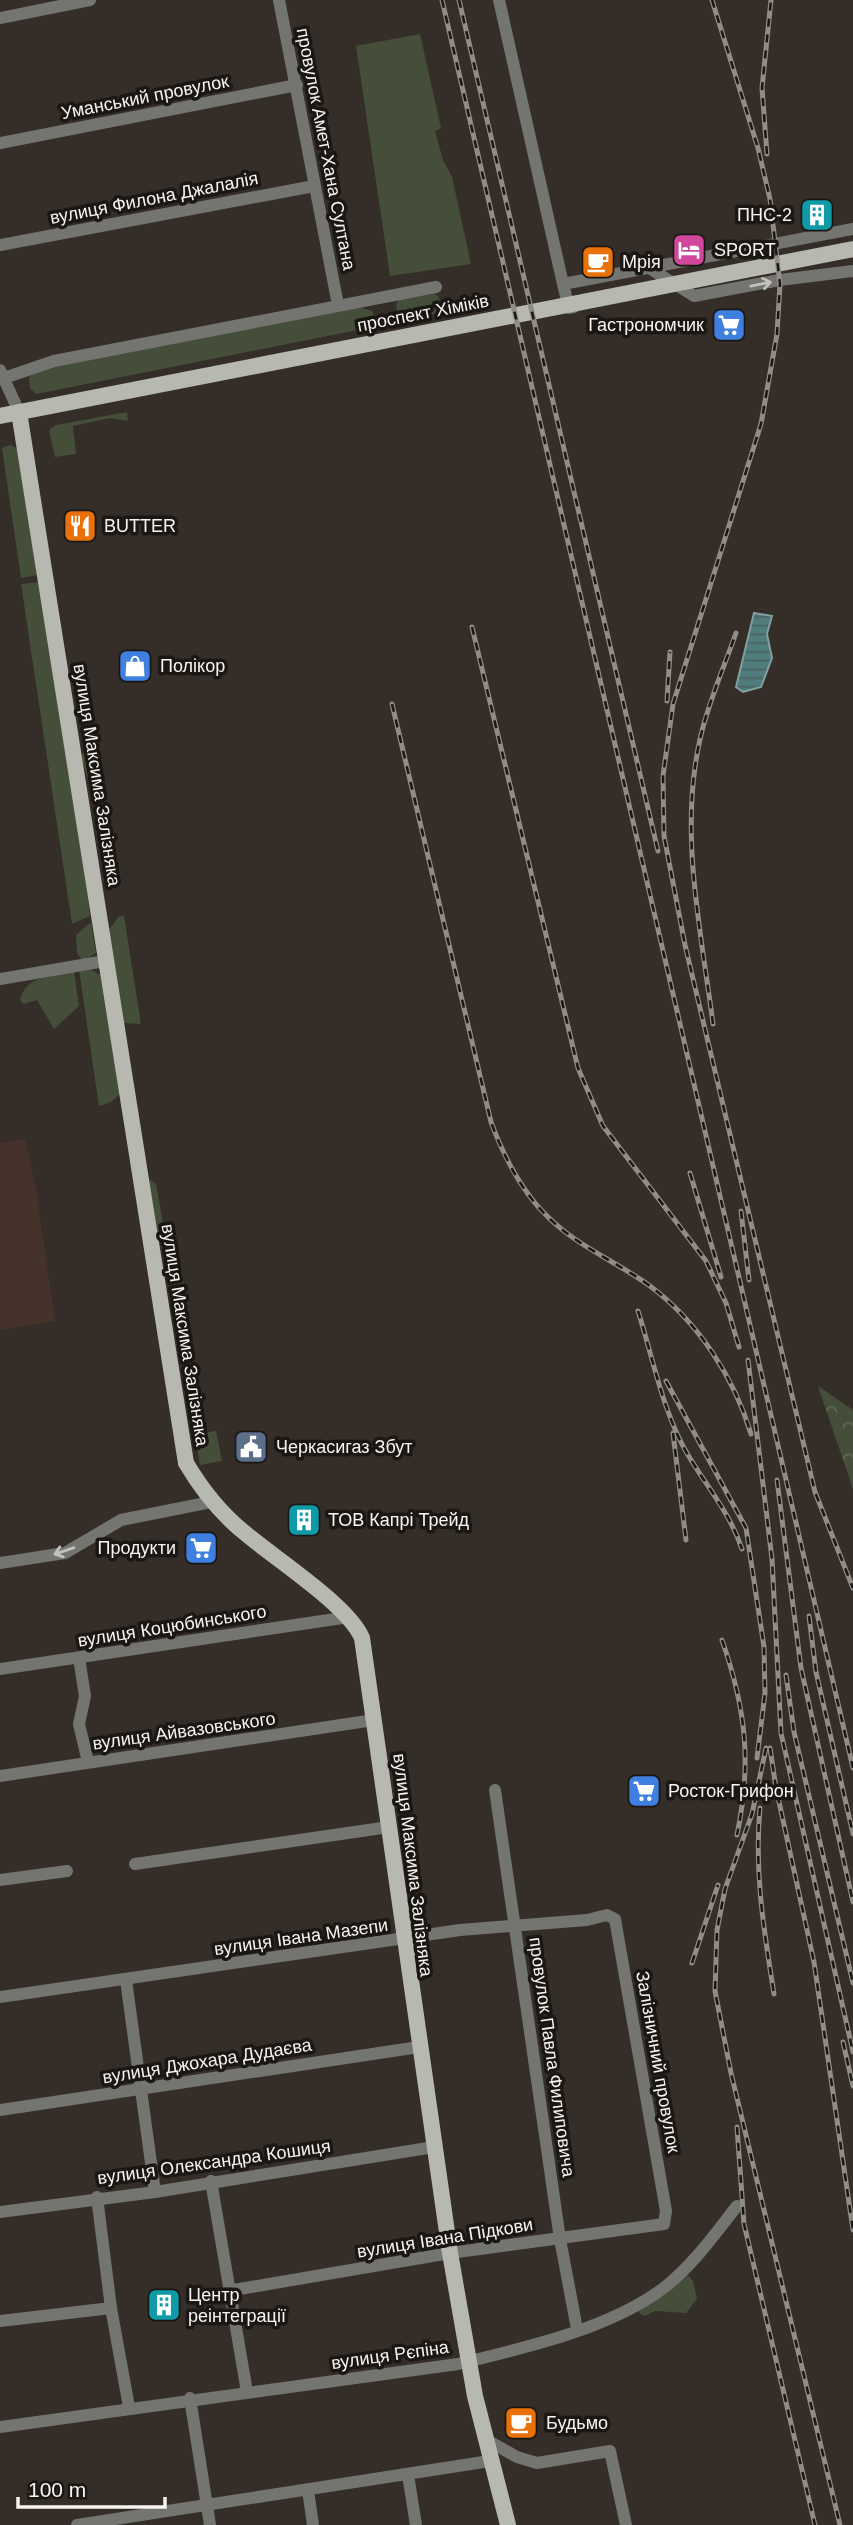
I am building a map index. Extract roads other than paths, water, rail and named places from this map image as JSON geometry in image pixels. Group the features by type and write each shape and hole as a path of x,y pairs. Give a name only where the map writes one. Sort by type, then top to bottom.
{"main road":[{"name":"проспект Хіміків","path":"0,416 853,249"},
{"name":"вулиця Максима Залізняка","path":"19,412 179,1433 186,1463 211,1502 243,1532 349,1617 362,1638 403,1941 450,2253 468,2361 490,2461 509,2525"}],"street":[{"path":"0,18 90,0"},
{"name":"провулок Амет-Хана Султана","path":"279,0 338,305"},
{"path":"499,0 569,308 679,287"},
{"name":"Уманський провулок","path":"0,143 297,85"},
{"name":"вулиця Филона Джалалія","path":"0,245 314,186"},
{"path":"562,284 853,229"},
{"path":"649,268 694,296 779,280 853,271"},
{"path":"595,278 603,301"},
{"name":"проспект Хіміків","path":"2,374 54,361 436,287"},
{"name":"вулиця Максима Залізняка","path":"2,374 19,412"},
{"path":"0,979 106,961"},
{"path":"0,1563 65,1553 121,1520 211,1502"},
{"name":"вулиця Коцюбинського","path":"0,1669 349,1617"},
{"path":"79,1658 85,1696 79,1724 88,1762"},
{"name":"вулиця Айвазовського","path":"0,1776 374,1720"},
{"name":"провулок Павла Филиповича","path":"495,1790 560,2239 577,2329"},
{"path":"135,1864 389,1827"},
{"path":"0,1880 67,1871"},
{"name":"вулиця Івана Мазепи","path":"0,1997 403,1941 460,1930 587,1920 607,1915"},
{"name":"Залізничний провулок","path":"607,1915 615,1919 666,2211 665,2221"},
{"path":"126,1980 155,2192"},
{"name":"вулиця Джохара Дудаєва","path":"0,2110 419,2047"},
{"name":"вулиця Олександра Кошиця","path":"0,2212 97,2197 155,2192 434,2147"},
{"path":"211,2181 247,2392"},
{"path":"97,2197 111,2308 129,2407"},
{"name":"вулиця Рєпіна","path":"0,2427 500,2355 600,2322 664,2288 689,2265 737,2206"},
{"name":"вулиця Івана Підкови","path":"228,2291 450,2253 662,2225 665,2221"},
{"path":"0,2321 111,2308"},
{"path":"190,2398 210,2525"},
{"path":"485,2439 525,2460 537,2463 610,2451 626,2525"},
{"path":"77,2525 105,2523 207,2504 490,2461"},
{"path":"408,2475 416,2525"},
{"path":"308,2490 313,2525"}],"water":[{"path":"754,613 772,616 767,634 772,658 761,687 743,692 736,687"}],"railway":[{"path":"442,0 853,1768"},
{"path":"459,0 658,851"},
{"path":"712,0 758,148 770,199 780,284 777,334 761,424 673,704 663,776 664,836 685,945 815,1492 853,1588"},
{"path":"767,154 762,88 771,0"},
{"path":"472,627 578,1068 603,1126 706,1261 726,1303 739,1347"},
{"path":"713,1024 694,880 691,807 701,735 736,633"},
{"path":"667,701 670,652"},
{"path":"392,704 491,1122 508,1161 538,1207 559,1227 650,1286 684,1316 724,1372 751,1434"},
{"path":"690,1173 721,1277"},
{"path":"741,1211 749,1280"},
{"path":"638,1311 665,1403 679,1439 725,1512 742,1549"},
{"path":"748,1360 772,1559 781,1733 853,2052"},
{"path":"666,1381 746,1528 764,1647 765,1693 757,1758"},
{"path":"673,1433 686,1540"},
{"path":"777,1480 801,1668 853,1902"},
{"path":"809,1616 816,1672 853,1834"},
{"path":"722,1640 737,1689 744,1736 744,1784 737,1835"},
{"path":"786,1675 794,1732 853,1983"},
{"path":"766,1748 752,1814 725,1889 717,1930 715,1991 731,2073 840,2525"},
{"path":"770,1748 776,1788 814,1962 853,2230"},
{"path":"760,1808 759,1878 774,1994"},
{"path":"692,1963 718,1885"},
{"path":"843,2042 853,2086"},
{"path":"737,2127 744,2224 815,2525"}],"place":[{"name":"ПНС-2","path":"817,215"},
{"name":"SPORT","path":"689,250"},
{"name":"Мрія","path":"598,262"},
{"name":"Гастрономчик","path":"729,325"},
{"name":"BUTTER","path":"80,526"},
{"name":"Полікор","path":"135,666"},
{"name":"Черкасигаз Збут","path":"251,1447"},
{"name":"ТОВ Капрі Трейд","path":"304,1520"},
{"name":"Продукти","path":"201,1548"},
{"name":"Росток-Грифон","path":"644,1791"},
{"name":"Центр реінтеграції","path":"164,2305"},
{"name":"Будьмо","path":"521,2423"}]}
